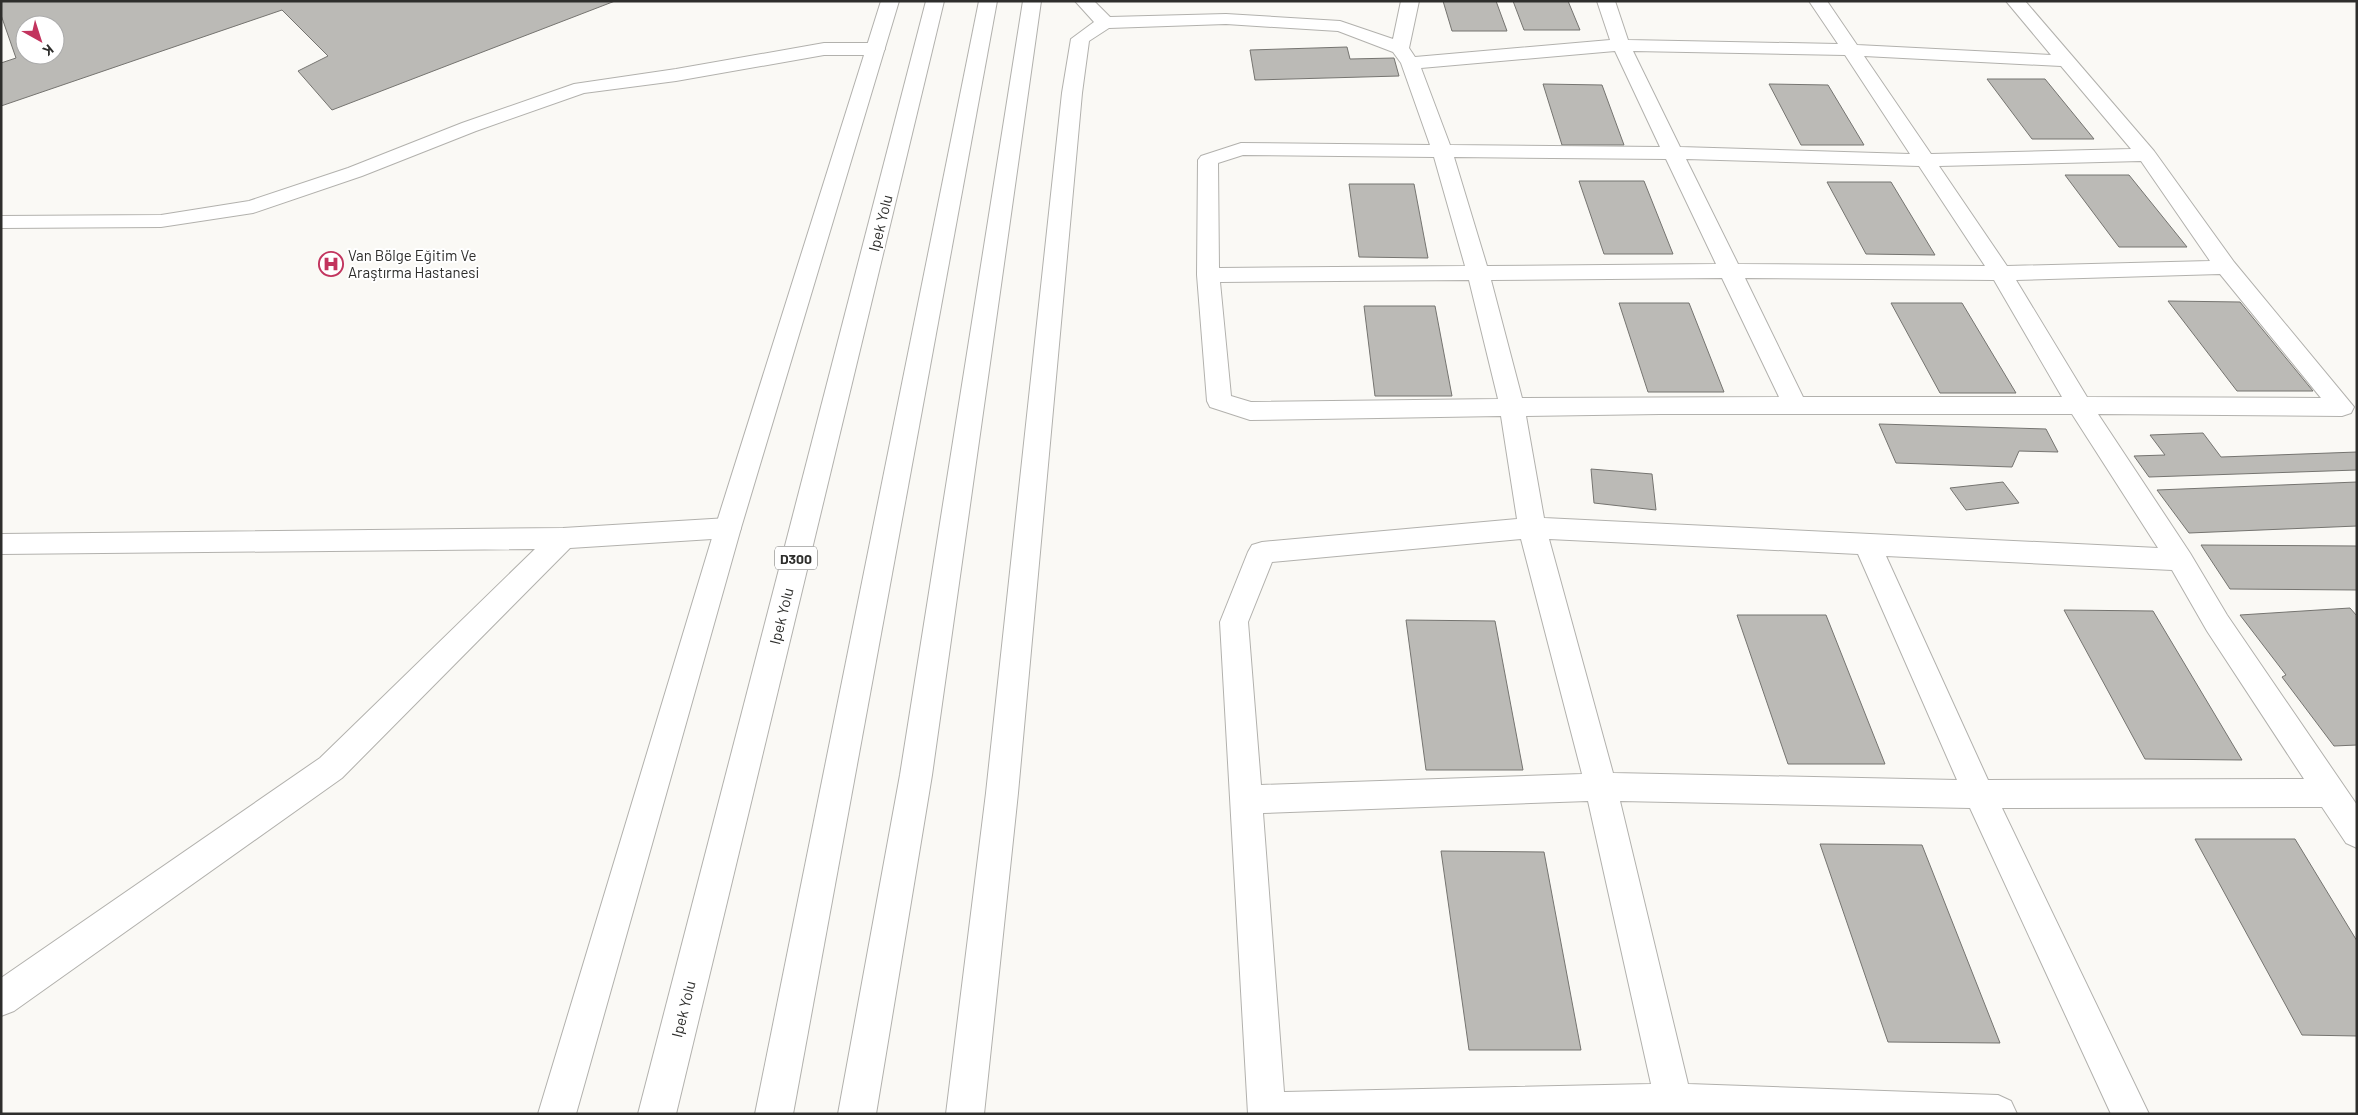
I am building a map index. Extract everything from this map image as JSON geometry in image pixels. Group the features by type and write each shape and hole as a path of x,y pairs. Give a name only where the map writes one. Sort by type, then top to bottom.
{"main road":[{"path":"557,1114 728,528 890,1"},
{"name":"Ipek Yolu","path":"656,1114 936,1"},
{"path":"774,1114 988,1"},
{"path":"857,1114 916,775 1032,1"},
{"path":"1084,1 1105,23"},
{"path":"1410,1 1405,56 1442,150 1479,275 1512,406 1532,528 1601,787 1674,1108"},
{"path":"1606,1 1621,46 1675,153 1795,405"},
{"path":"1818,1 2001,274 2079,405 2180,560 2217,623 2357,833"},
{"path":"2015,1 2147,155 2226,267 2342,407 2079,405 1512,406 1250,411 1218,401 1208,275 1208,160 1241,149 1675,153 1924,160 2147,155"},
{"path":"965,1114 1002,792 1072,93 1080,39 1105,23 1226,19 1340,26 1405,56 1621,46 1852,50 2066,61"},
{"path":"1,222 161,221 253,207 355,172 469,127 581,88 676,75 824,49 876,49"},
{"path":"1208,275 1479,275 1732,271 2001,274 2226,267"},
{"path":"1,544 563,538 728,528"},
{"path":"1998,1114 1674,1108 1267,1112 1234,622 1262,552 1532,528 2180,560"},
{"path":"1,999 331,768 563,538"},
{"path":"1867,545 1979,794 2130,1114"},
{"path":"1245,800 1601,787 1979,794 2330,793"}],"building":[{"path":"1,1 615,1 332,110 298,71 328,56 282,10 1,106 1,63 15,58 15,65 65,65 65,15 15,15 15,55 1,15"},
{"path":"1443,1 1496,1 1507,31 1452,31"},
{"path":"1513,1 1568,1 1580,30 1524,30"},
{"path":"1347,47 1350,59 1394,58 1399,76 1255,80 1250,50"},
{"path":"1987,79 2045,79 2094,139 2032,139"},
{"path":"1543,84 1602,85 1624,145 1562,145"},
{"path":"1769,84 1828,85 1864,145 1801,145"},
{"path":"2065,175 2129,175 2187,247 2119,247"},
{"path":"1579,181 1644,181 1673,254 1604,254"},
{"path":"1827,182 1891,182 1935,255 1866,254"},
{"path":"1349,184 1414,184 1428,258 1359,257"},
{"path":"2168,301 2240,302 2313,391 2237,391"},
{"path":"1619,303 1689,303 1724,392 1648,392"},
{"path":"1891,303 1962,303 2016,393 1940,393"},
{"path":"1364,306 1435,306 1452,396 1375,396"},
{"path":"1879,424 2046,429 2058,452 2019,451 2012,467 1896,463"},
{"path":"2203,433 2221,457 2357,452 2357,470 2149,477 2134,456 2165,455 2150,435"},
{"path":"1591,469 1652,474 1656,510 1594,503"},
{"path":"2003,482 2019,503 1966,510 1950,488"},
{"path":"2357,482 2357,526 2189,533 2157,490"},
{"path":"2201,545 2357,546 2357,590 2230,589"},
{"path":"2350,608 2357,616 2357,745 2334,746 2282,677 2286,675 2240,615"},
{"path":"2064,610 2153,611 2242,760 2145,759"},
{"path":"1737,615 1826,615 1885,764 1788,764"},
{"path":"1406,620 1495,621 1523,770 1426,770"},
{"path":"2195,839 2295,839 2357,941 2357,1036 2302,1035"},
{"path":"1820,844 1922,845 2000,1043 1888,1042"},
{"path":"1441,851 1544,852 1581,1050 1469,1050"}],"place":[{"name":"Van Bölge Eğitim Ve Araştırma Hastanesi","path":"331,264"}]}
